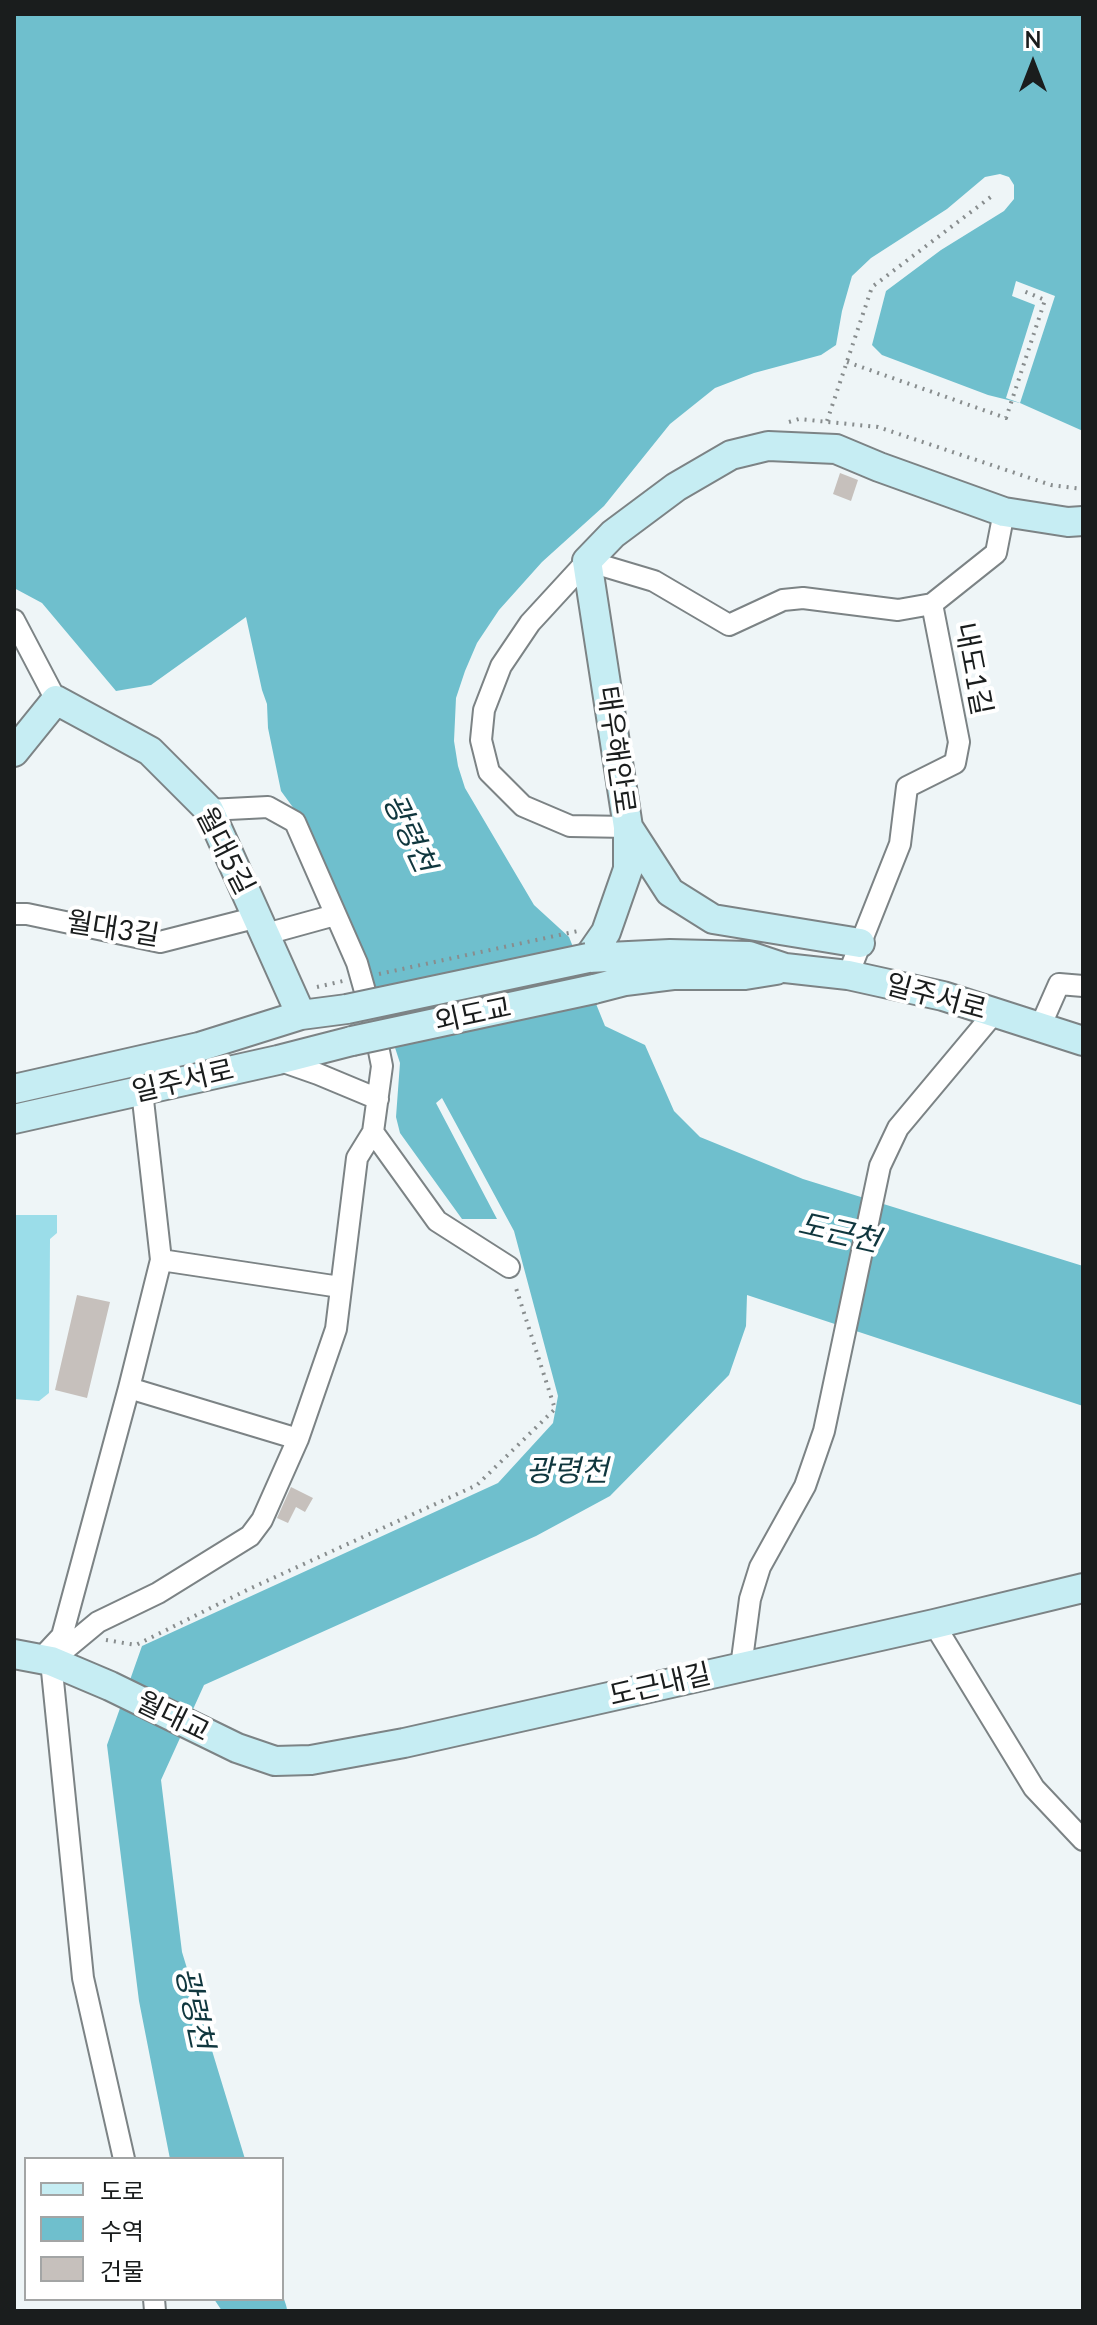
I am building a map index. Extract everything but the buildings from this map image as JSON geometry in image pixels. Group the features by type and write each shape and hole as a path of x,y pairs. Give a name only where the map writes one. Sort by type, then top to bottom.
{"street":[{"name":"태우해안로","path":"587,561 628,827 570,826 523,806 489,772 481,740 484,710 501,666 530,623 587,561 613,534 676,487 731,455 822,434 836,449 1004,512 1068,522 1083,521"},
{"path":"932,604 996,553 1004,512"},
{"name":"내도1길","path":"587,561 654,581 729,625 783,600 803,598 898,610 932,604 959,742 955,763 907,787 900,844 848,975"},
{"path":"14,620 56,700 14,752"},
{"name":"월대5길","path":"56,700 150,751 209,810 301,1015"},
{"path":"35,1658 158,1593 250,1536 262,1520 298,1439 336,1329 357,1158 373,1132 382,1066 372,1016 357,963 295,822 268,807 209,810"},
{"path":"628,827 670,892 713,919 860,943"},
{"path":"582,945 606,932 628,869 628,827"},
{"name":"월대3길","path":"14,914 27,914 160,942 335,915"},
{"name":"일주서로","path":"582,945 670,954 749,956 785,968 848,975 943,996 1083,1041"},
{"name":"외도교","path":"347,1009 582,945"},
{"name":"일주서로","path":"594,989 625,981 673,975 745,975 785,968"},
{"path":"1040,1027 1059,984 1083,986"},
{"name":"외도교","path":"352,1041 594,989"},
{"name":"일주서로","path":"14,1089 199,1047 301,1015 347,1009"},
{"path":"741,1667 750,1599 760,1567 805,1486 824,1431 880,1166 898,1128 995,1012"},
{"name":"일주서로","path":"14,1119 352,1041"},
{"path":"278,1060 378,1099"},
{"path":"14,1672 62,1636 161,1260 142,1091"},
{"path":"373,1132 437,1221 509,1267"},
{"path":"161,1260 340,1287"},
{"path":"129,1388 298,1439"},
{"name":"도근내길","path":"237,1748 275,1761 311,1760 404,1743 1083,1588"},
{"path":"934,1624 1034,1788 1083,1840"},
{"path":"35,1658 83,1978 124,2157"},
{"name":"월대교","path":"35,1658 110,1686 237,1748"}],"path":[{"path":"822,434 872,287 992,196"},
{"path":"847,362 1006,418 1045,300 1021,290"},
{"path":"786,423 799,419 822,434 878,427 1051,485 1083,489"},
{"path":"366,977 582,945 582,926"},
{"path":"80,1636 136,1645 249,1589 477,1485 555,1409 509,1267"}],"shaded area":[{"path":"14,1215 57,1215 57,1233 50,1239 49,1393 39,1401 14,1399"}],"water":[{"name":"도근천","path":"14,14 1083,14 1083,431 1020,403 988,395 882,355 872,345 836,345 821,355 754,373 715,388 670,424 604,506 542,562 499,610 477,643 465,671 456,698 454,741 465,788 534,905 569,937 605,1026 645,1045 674,1111 700,1137 803,1179 1083,1266 1083,1406 747,1295 746,1326 729,1375 610,1496 536,1536 204,1685 161,1780 182,1952 244,2157 170,2157 139,2001 107,1745 142,1646 498,1483 553,1423 558,1396 514,1231 442,1098 436,1103 497,1219 462,1219 400,1133 396,1117 400,1063 371,974 300,817 281,791 268,728 267,704 246,617 151,685 116,691 42,603 14,588"},
{"path":"215,2301 266,2301 269,2311 222,2311"}],"pier":[{"path":"1000,174 1009,177 1014,185 1014,199 1004,211 941,250 886,291 872,345 836,345 852,276 871,258 947,209 985,177"},
{"path":"1016,281 1055,296 1020,403 1006,398 1035,305 1012,296"}],"waterway":[{"name":"광령천","path":"266,2301 269,2311"}]}
